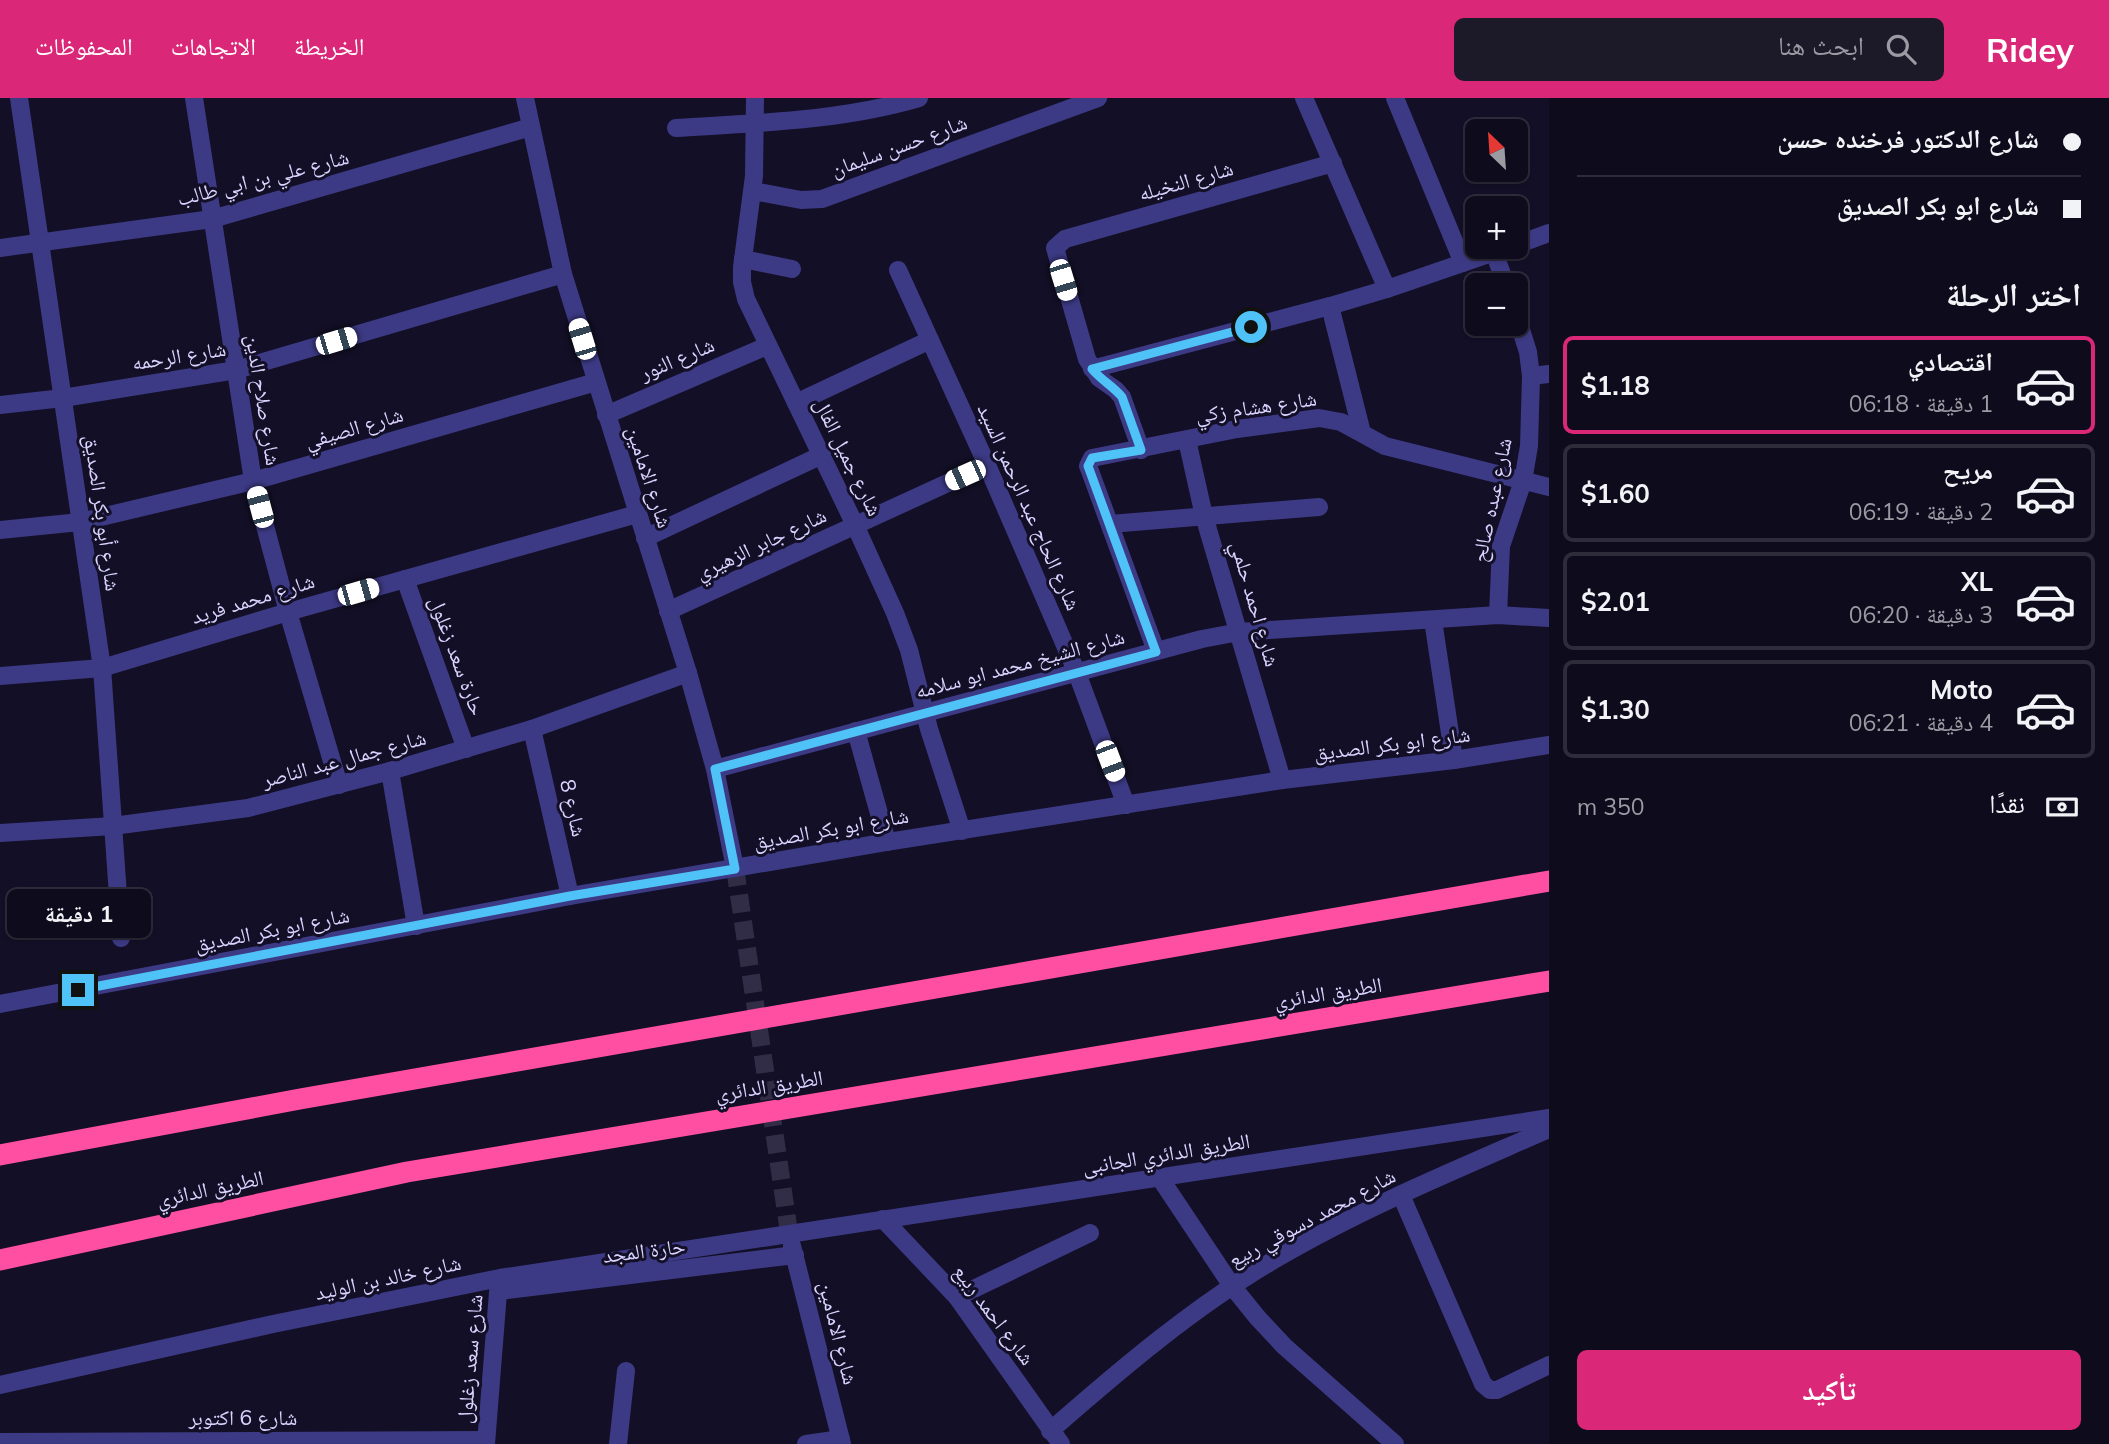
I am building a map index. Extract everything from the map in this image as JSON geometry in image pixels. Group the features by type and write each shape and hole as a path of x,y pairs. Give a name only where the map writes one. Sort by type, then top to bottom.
{"highway":[{"path":"0,1155 340,1092 1549,881"},
{"name":"الطريق الدائري","path":"0,1260 407,1172 1549,981"}],"street":[{"name":"شارع أبو بكر الصديق","path":"19,98 102,668 121,937"},
{"name":"شارع صلاح الدين","path":"194,98 253,481 338,785"},
{"name":"شارع الامامين","path":"525,98 562,274 688,673 715,769 735,869"},
{"name":"شارع جميل الفال","path":"755,98 756,155 743,259 742,282 746,299 895,613 909,650 962,831"},
{"path":"676,128 842,115 919,98"},
{"name":"شارع حسن سليمان","path":"753,191 801,200 822,199 1098,98"},
{"path":"1304,98 1387,289"},
{"path":"1395,98 1463,263"},
{"name":"شارع علي بن ابي طالب","path":"0,248 212,219 531,127"},
{"name":"شارع النخيله","path":"1092,369 1055,248 1065,239 1333,163"},
{"path":"1528,241 1549,233"},
{"path":"743,259 792,269"},
{"path":"1141,450 1122,397 1092,369 1330,306 1474,259"},
{"name":"شارع الحاج عبد الرحمن السيد","path":"898,270 987,465 1077,673 1126,805"},
{"name":"شارع الرحمه","path":"0,405 63,398 236,370 562,274"},
{"path":"1330,306 1362,433"},
{"name":"شارع عبده صالح","path":"1498,615 1501,546 1523,481 1540,375 1523,336"},
{"path":"796,403 930,340"},
{"name":"شارع النور","path":"606,415 767,346"},
{"name":"شارع الصيفي","path":"0,530 80,522 253,481 596,383"},
{"name":"شارع هشام زكي","path":"1110,524 1090,471 1089,463 1092,458 1237,429 1319,418 1341,422 1385,446 1549,487"},
{"name":"شارع احمد حلمي","path":"1187,440 1204,516 1282,780"},
{"path":"645,538 821,455"},
{"name":"شارع جابر الزهيري","path":"668,611 987,465"},
{"path":"1156,652 1110,524 1319,507"},
{"name":"شارع محمد فريد","path":"0,676 102,668 288,612 637,514"},
{"name":"حارة سعد زغلول","path":"405,579 466,748"},
{"name":"شارع الشيخ محمد ابو سلامه","path":"715,769 1239,632 1498,615 1549,618"},
{"path":"1433,620 1454,760"},
{"name":"شارع جمال عبد الناصر","path":"0,833 113,826 248,808 390,771 532,729 688,673"},
{"name":"شارع 8","path":"532,729 570,896"},
{"path":"856,731 887,842"},
{"name":"شارع ابو بكر الصديق","path":"0,1004 570,896 887,842 1282,780 1454,760 1549,745"},
{"path":"390,771 416,926"},
{"name":"الطريق الدائري الجانبى","path":"789,1233 1549,1118"},
{"name":"شارع محمد دسوقي ربيع","path":"1056,1437 1139,1356 1232,1286 1280,1256 1401,1195 1549,1129"},
{"path":"1160,1178 1232,1286 1256,1317 1284,1346 1395,1444"},
{"path":"1401,1195 1483,1384 1490,1390 1497,1390 1549,1365"},
{"name":"شارع احمد ربيع","path":"883,1219 957,1297 1056,1437"},
{"name":"شارع الامامين","path":"789,1233 842,1441"},
{"name":"شارع خالد بن الوليد","path":"0,1385 260,1327 789,1233"},
{"path":"957,1297 1090,1233"},
{"name":"حارة المجد","path":"499,1285 795,1255"},
{"name":"شارع سعد زغلول","path":"486,1442 499,1285"},
{"path":"618,1444 626,1371"},
{"name":"شارع 6 اكتوبر","path":"0,1441 486,1442"},
{"path":"806,1444 842,1441"}],"tunnel":[{"path":"735,868 789,1232"}],"route":[{"path":"78,990 570,896 735,869 715,769 1156,652 1088,466 1092,458 1141,450 1122,397 1092,369 1251,327"}]}
